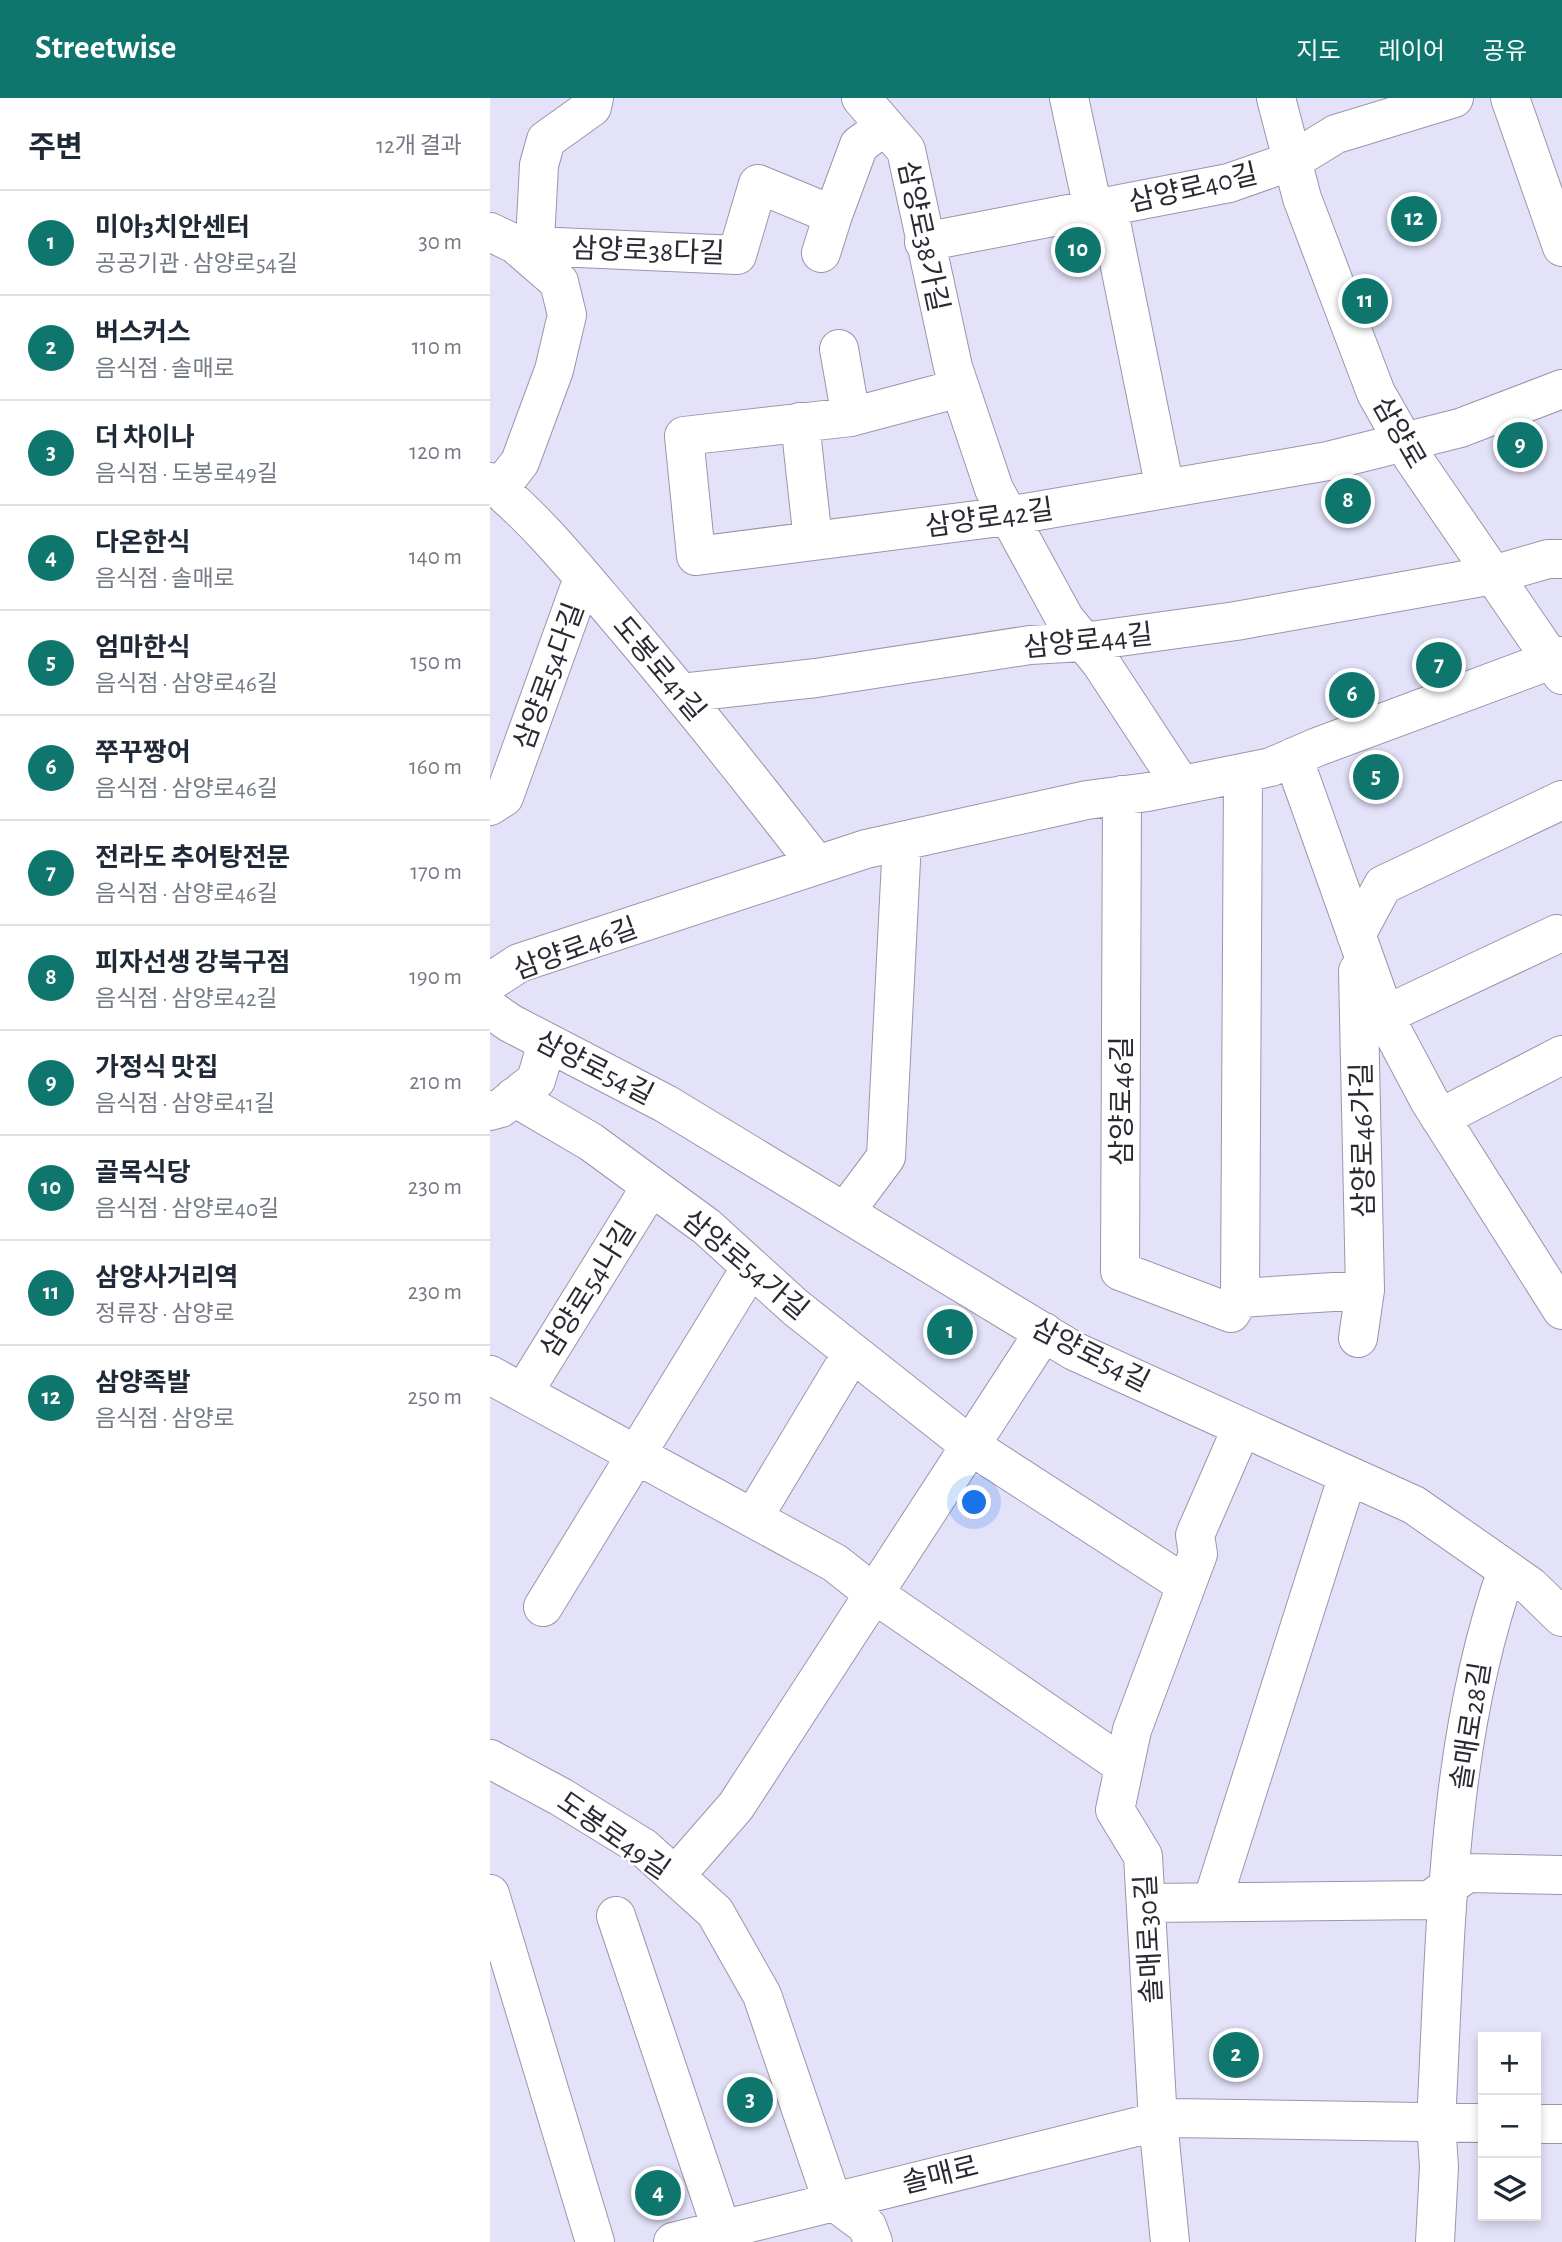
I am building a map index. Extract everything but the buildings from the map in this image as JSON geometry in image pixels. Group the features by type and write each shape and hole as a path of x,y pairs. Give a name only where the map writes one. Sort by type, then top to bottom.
{"street":[{"path":"534,260 539,165 546,140 592,107 594,98"},
{"name":"삼양로40길","path":"1069,98 1101,208"},
{"name":"삼양로","path":"1276,98 1302,198 1376,393 1404,443 1493,575 1559,664"},
{"path":"1292,161 1336,134 1454,98"},
{"path":"1510,98 1562,247"},
{"path":"821,253 873,112"},
{"name":"삼양로38가길","path":"873,112 906,150 924,242 960,388 994,489 1065,620 1101,663 1181,785"},
{"name":"삼양로40길","path":"924,242 1229,183 1292,161"},
{"name":"삼양로38다길","path":"534,260 557,247 737,255 758,184 833,215"},
{"path":"1101,208 1165,489"},
{"name":"삼양로38다길","path":"490,232 515,243 559,282 568,315 554,370 520,462 494,485"},
{"path":"839,349 851,416"},
{"path":"813,541 800,422 851,416 960,388"},
{"name":"삼양로42길","path":"800,422 684,436 696,556 1008,516 1328,461 1460,428 1562,389"},
{"name":"도봉로41길","path":"494,485 527,514 681,693 817,865"},
{"name":"삼양로44길","path":"681,693 816,678 1030,645 1083,642 1236,621 1493,575 1548,559 1562,559"},
{"name":"삼양로54다길","path":"490,806 504,797 583,579"},
{"name":"삼양로46길","path":"490,982 519,963 817,865 902,841 1087,800 1272,767 1293,757 1559,664"},
{"name":"삼양로46가길","path":"1293,757 1385,1015 1440,1118 1562,1310"},
{"path":"1240,1298 1242,773"},
{"name":"삼양로46길","path":"1122,795 1120,1271 1231,1313 1240,1298 1364,1290"},
{"path":"1357,938 1383,885 1562,800"},
{"path":"845,1212 886,1157 902,841"},
{"path":"1385,1015 1557,934"},
{"name":"삼양로46가길","path":"1357,938 1364,1290 1358,1338"},
{"name":"삼양로54길","path":"490,1009 547,1043 666,1104 1074,1350 1414,1505 1530,1586 1562,1618"},
{"path":"502,1104 536,1080 547,1043"},
{"path":"1440,1118 1562,1055"},
{"name":"삼양로54가길","path":"502,1104 591,1142 707,1227 852,1353 968,1444"},
{"name":"삼양로54나길","path":"523,1393 651,1186"},
{"path":"543,1607 638,1456 751,1267"},
{"path":"675,1877 736,1806 968,1444 1044,1332"},
{"path":"753,1518 852,1353"},
{"path":"490,1375 835,1563 873,1594 1125,1766"},
{"name":"솔매로30길","path":"1158,2121 1143,1856 1115,1810 1132,1730 1198,1554 1195,1535 1242,1427"},
{"path":"968,1444 1186,1585"},
{"path":"1212,1902 1348,1475"},
{"name":"솔매로28길","path":"1436,2122 1449,1885 1467,1727 1486,1629 1507,1570"},
{"name":"도봉로49길","path":"490,1759 561,1797 644,1848 715,1912 762,1995 832,2200"},
{"path":"1146,1903 1430,1899 1467,1873 1562,1875"},
{"path":"490,1894 595,2242"},
{"path":"616,1916 726,2232"},
{"name":"솔매로","path":"673,2242 726,2232 832,2200 1172,2118 1478,2123"},
{"path":"1158,2121 1171,2242"},
{"path":"1435,2242 1439,2167 1436,2122"},
{"path":"1541,2124 1562,2124"},
{"path":"832,2200 867,2226 873,2242"}],"place":[{"name":"삼양족발","path":"1414,219"},
{"name":"골목식당","path":"1078,250"},
{"name":"삼양사거리역","path":"1365,301"},
{"name":"가정식 맛집","path":"1520,445"},
{"name":"피자선생 강북구점","path":"1348,501"},
{"name":"전라도 추어탕전문","path":"1439,665"},
{"name":"쭈꾸짱어","path":"1352,695"},
{"name":"엄마한식","path":"1376,777"},
{"name":"미아3치안센터","path":"950,1332"},
{"name":"버스커스","path":"1236,2055"},
{"name":"더 차이나","path":"750,2100"},
{"name":"다온한식","path":"658,2193"}]}
